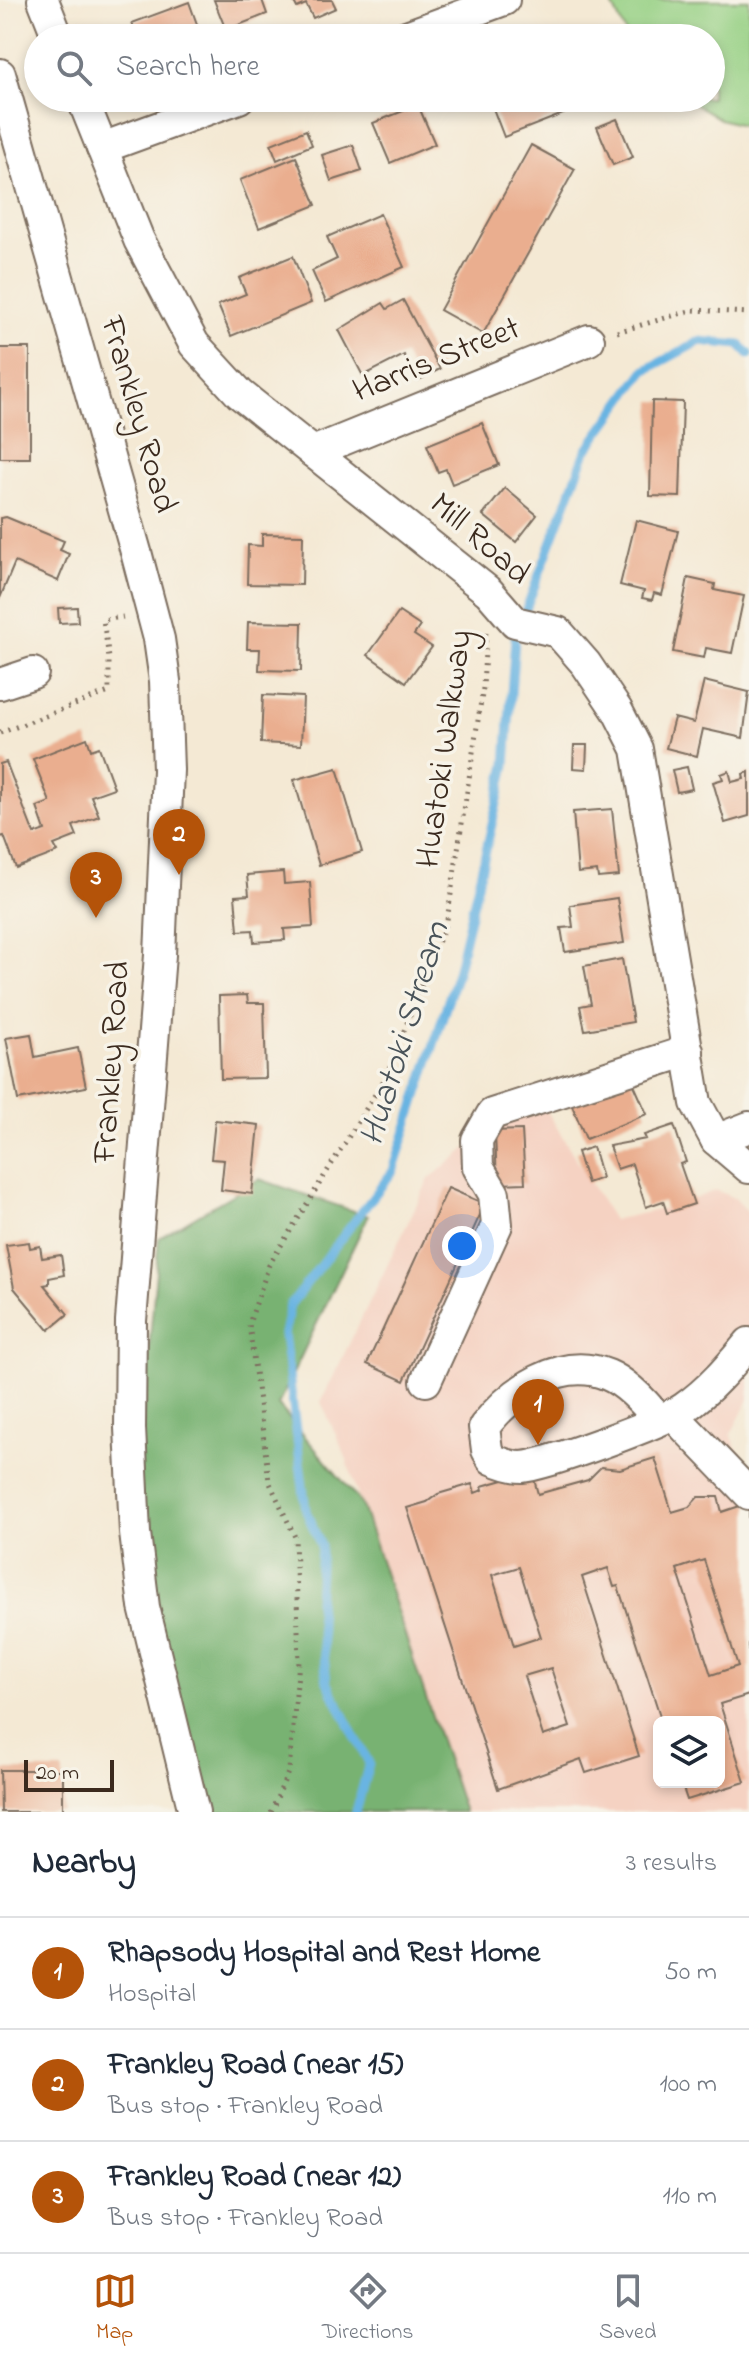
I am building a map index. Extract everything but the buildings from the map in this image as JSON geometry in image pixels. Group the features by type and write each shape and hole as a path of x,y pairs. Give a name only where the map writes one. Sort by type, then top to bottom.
{"street":[{"path":"43,0 52,24"},
{"path":"439,24 504,0"},
{"name":"Frankley Road","path":"0,74 152,611 165,681 168,770 160,955 131,1321 130,1428 135,1533 144,1607 194,1812"},
{"name":"Mill Road","path":"88,112 139,240 194,344 221,376 496,600 515,622 558,632 586,664 617,710 637,749 696,1103 716,1140 749,1168"},
{"path":"102,148 201,112"},
{"name":"Harris Street","path":"313,452 589,340"},
{"path":"0,684 33,673"},
{"path":"426,1381 497,1225 494,1194 478,1167 477,1140 492,1114 688,1051"},
{"path":"716,1140 749,1127"},
{"path":"749,1343 711,1387 665,1417 520,1467 492,1459 487,1450 484,1427 503,1402 540,1379 576,1371 608,1375 665,1417 749,1494"}],"path":[{"path":"589,340 693,310 749,313"},
{"name":"Huatoki Walkway","path":"271,1812 289,1770 299,1662 295,1537 269,1481 249,1324 269,1265 387,1075 447,920 496,600"},
{"path":"0,733 109,692 109,658 103,620 152,611"}],"shaded area":[{"path":"536,1093 613,1220 676,1206 716,1190 736,1199 749,1214 749,1399 731,1434 749,1479 749,1812 458,1812 346,1457 321,1402 429,1179"}],"green space":[{"path":"610,0 749,0 749,127 720,119 709,112 725,112 725,24 621,24"},
{"path":"259,1179 368,1216 278,1405 361,1503 464,1812 208,1812 133,1527 159,1238"}],"waterway":[{"name":"Huatoki Stream","path":"356,1812 369,1763 327,1682 318,1603 321,1546 306,1511 284,1334 290,1305 393,1171 457,973 506,765 515,638 586,451 644,371 700,341 740,345 749,354"}],"place":[{"name":"Frankley Road (near 15)","path":"179,875"},
{"name":"Frankley Road (near 12)","path":"96,918"},
{"name":"Rhapsody Hospital and Rest Home","path":"538,1445"}]}
